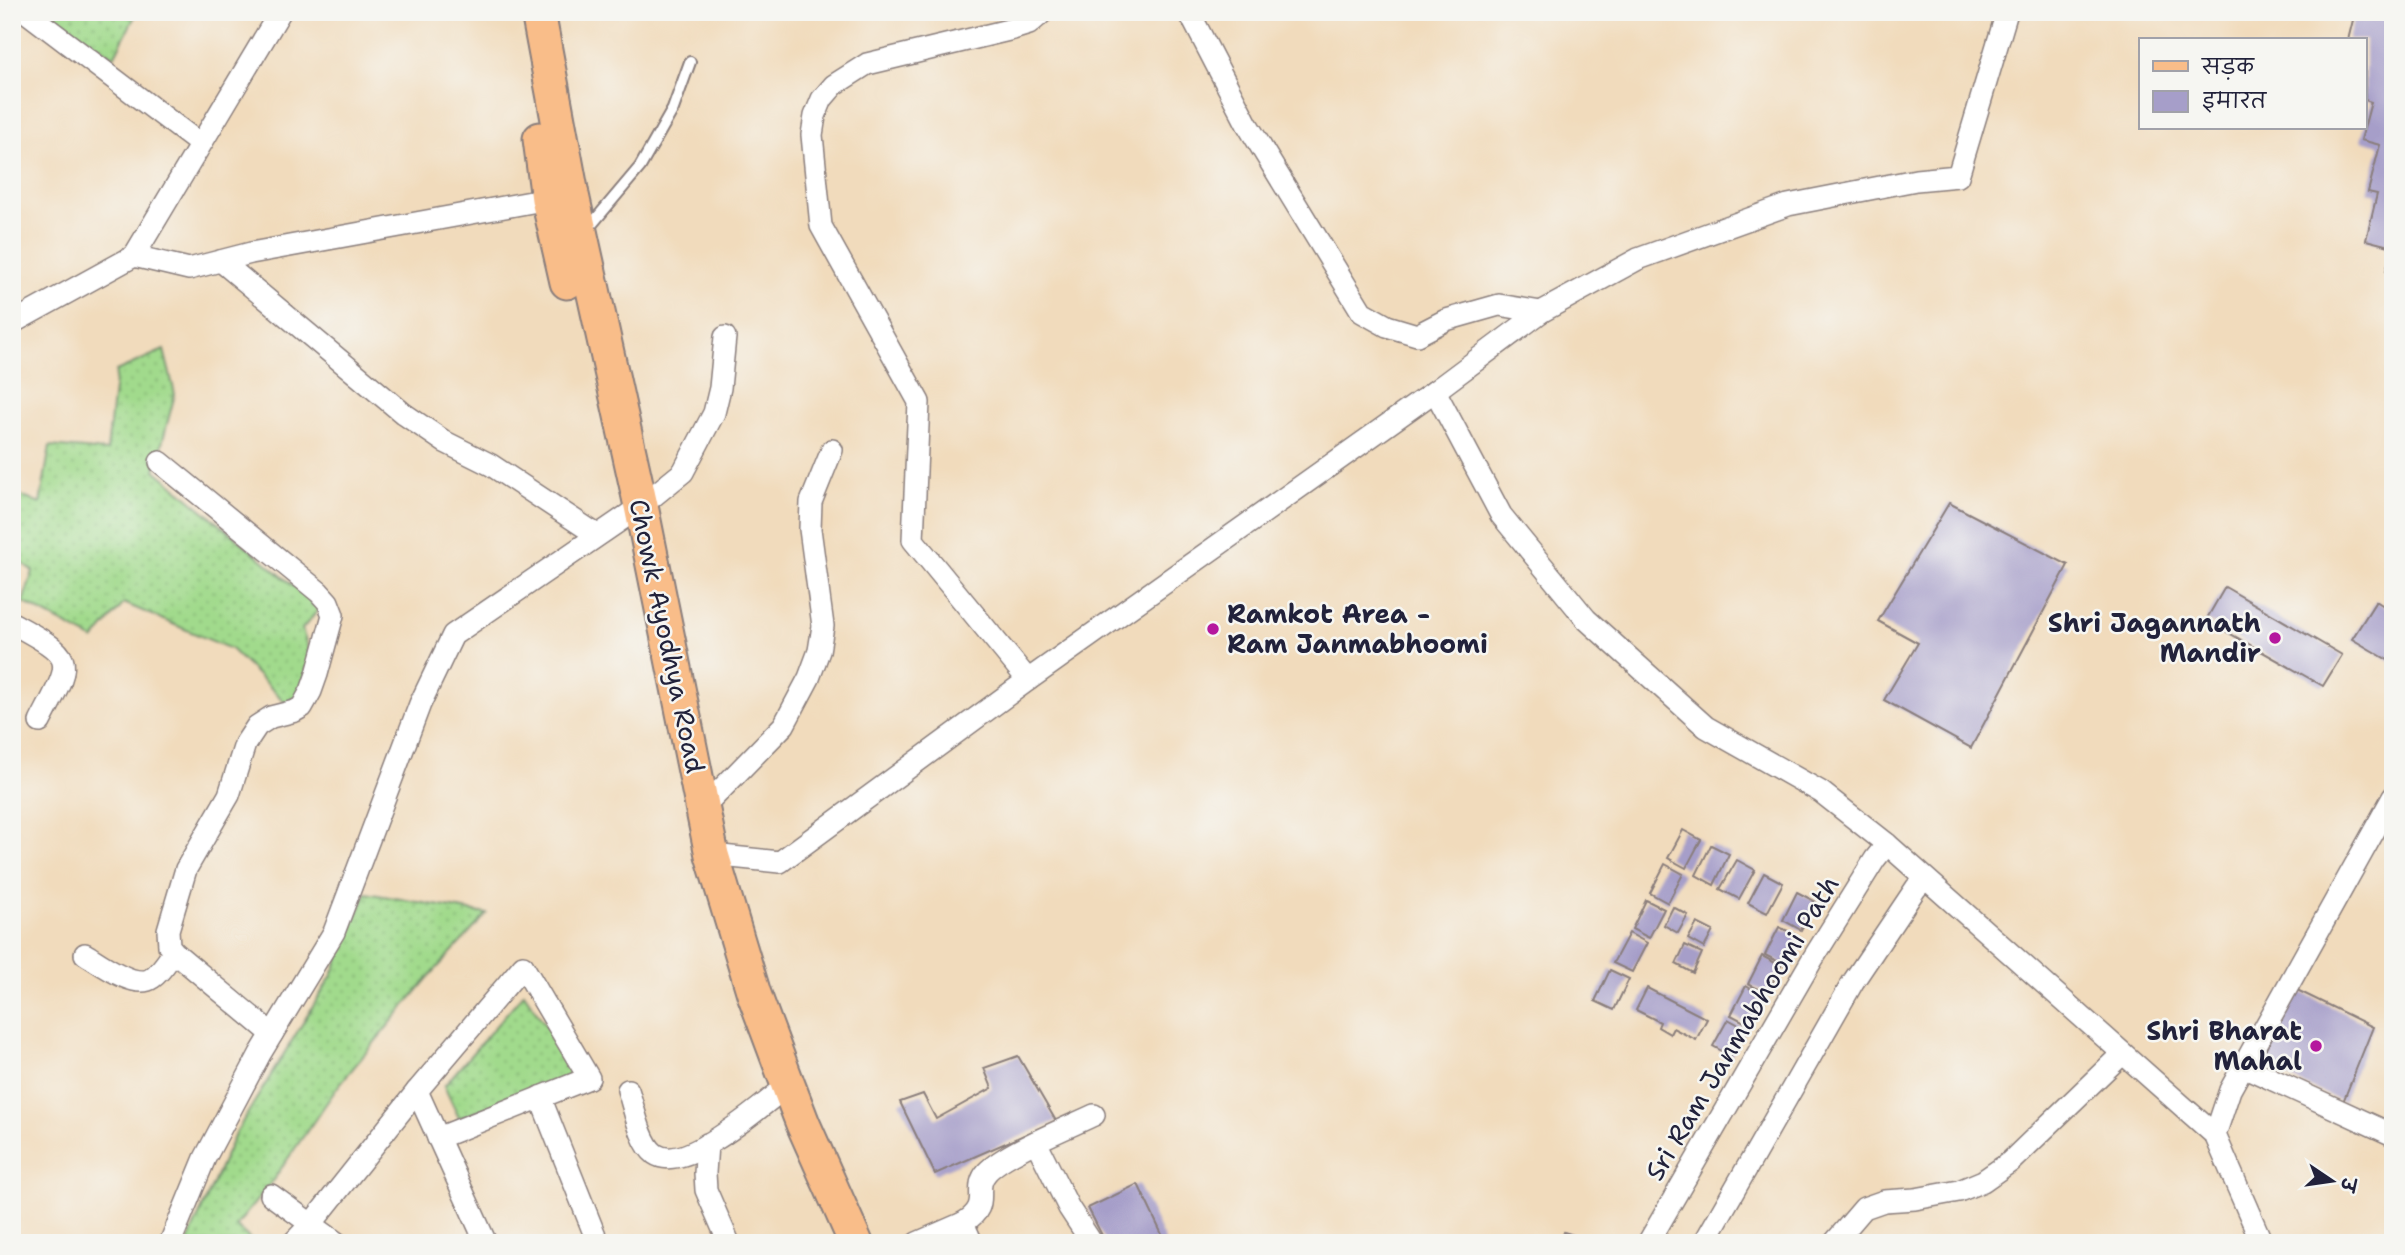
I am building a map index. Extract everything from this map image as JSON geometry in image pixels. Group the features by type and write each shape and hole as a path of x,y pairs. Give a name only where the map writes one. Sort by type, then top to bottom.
{"main road":[{"path":"523,12 620,520 687,811 779,1093 835,1243"},
{"name":"Chowk Ayodhya Road","path":"538,12 560,197 581,237 620,520 703,808 712,855 754,994 779,1093 803,1124 856,1243"}],"street":[{"path":"26,12 200,144"},
{"path":"12,323 134,256 280,12"},
{"path":"1028,680 913,540 919,402 821,226 812,135 815,116 822,99 834,85 867,64 1013,29 1028,24 1043,12"},
{"path":"1189,12 1247,124 1362,312 1387,326 1417,335 1446,320 1499,305 1541,312"},
{"path":"712,855 780,862 1028,680 1435,391 1541,312 1638,259 1788,205 1916,180 1958,176 2007,12"},
{"path":"134,256 189,269 251,253 560,197"},
{"path":"221,261 404,414 445,442 491,465 554,509 620,520"},
{"path":"170,1243 205,1157 272,1034 334,932 420,704 453,635 620,520 683,472 714,413 720,388 725,337"},
{"path":"1435,391 1501,515 1587,619 1706,727 1821,792 1887,844 2215,1135 2262,1243"},
{"path":"703,808 784,725 809,678 819,651 823,626 810,529 811,502 832,450"},
{"path":"160,462 319,592 328,602 332,615 317,674 302,707 257,726 245,744 229,796 186,869 168,930 169,946 174,952 272,1034"},
{"path":"12,623 51,644 62,654 64,665 61,680 40,722"},
{"path":"2215,1135 2230,1090 2393,797"},
{"name":"Sri Ram Janmabhoomi Path","path":"1648,1243 1812,960 1887,844"},
{"path":"1704,1243 1853,982 1916,888 1925,879"},
{"path":"85,954 128,979 142,982 152,978 174,952"},
{"path":"293,1243 523,966 589,1078 438,1138"},
{"path":"1834,1243 1864,1208 1884,1201 1915,1199 1959,1191 1983,1181 2010,1162 2122,1054"},
{"path":"2243,1066 2393,1135"},
{"path":"628,1090 645,1142 655,1154 666,1157 684,1155 732,1130 779,1093"},
{"path":"417,1091 486,1243"},
{"path":"540,1097 598,1243"},
{"path":"917,1243 975,1215 980,1208 982,1188 988,1172 1035,1142 1094,1115"},
{"path":"1035,1142 1069,1208 1092,1243"},
{"path":"707,1144 706,1190 729,1243"},
{"path":"271,1195 337,1243"},
{"path":"963,1223 972,1243"}],"lane":[{"path":"581,237 640,167 673,109 691,62"}],"green space":[{"path":"47,12 137,12 114,57"},
{"path":"164,350 175,394 155,470 320,608 302,629 311,658 298,697 286,703 231,649 124,603 94,640 23,602 33,571 12,556 12,492 40,504 50,446 107,451 116,371"},
{"path":"366,893 487,914 427,979 339,1085 271,1183 236,1226 254,1243 187,1243 235,1134 332,975"},
{"path":"524,993 579,1075 459,1118 444,1086"}],"building":[{"path":"2355,12 2393,12 2393,247 2366,240 2377,194 2368,192 2380,145 2361,140 2364,130 2366,130 2371,102 2366,100 2366,38 2348,38"},
{"path":"2393,248 2393,273 2386,271"},
{"path":"1949,503 2068,565 1971,748 1884,700 1918,643 1878,621"},
{"name":"Shri Jagannath Mandir","path":"2225,587 2342,655 2323,686 2206,620"},
{"path":"2376,601 2393,612 2393,663 2352,639"},
{"path":"1683,830 1701,840 1686,868 1668,858"},
{"path":"1711,845 1729,854 1714,885 1696,875"},
{"path":"1737,860 1755,870 1739,899 1720,889"},
{"path":"1665,864 1683,874 1668,903 1650,893"},
{"path":"1764,873 1783,883 1767,913 1748,903"},
{"path":"1797,892 1816,902 1801,930 1783,920"},
{"path":"1646,900 1664,909 1649,938 1632,929"},
{"path":"1673,907 1688,915 1678,933 1664,925"},
{"path":"1697,923 1713,931 1704,948 1688,939"},
{"path":"1779,927 1799,936 1785,965 1765,955"},
{"path":"1629,933 1647,943 1632,972 1613,963"},
{"path":"1685,945 1702,953 1693,973 1676,964"},
{"path":"1762,956 1781,966 1767,993 1748,984"},
{"path":"1610,970 1629,979 1614,1010 1595,1001"},
{"path":"1746,986 1765,997 1750,1025 1731,1015"},
{"path":"1647,988 1707,1019 1696,1040 1673,1028 1670,1034 1658,1027 1660,1022 1636,1010"},
{"name":"Shri Bharat Mahal","path":"2297,990 2373,1027 2343,1102 2258,1064"},
{"path":"1728,1019 1746,1029 1731,1056 1713,1046"},
{"path":"1018,1056 1056,1121 935,1174 900,1102 923,1094 936,1119 992,1088 984,1068"},
{"path":"1138,1184 1166,1243 1106,1243 1088,1208"},
{"path":"1564,1232 1595,1242 1595,1243 1560,1243"}],"place":[{"name":"Ramkot Area - Ram Janmabhoomi","path":"1213,629"},
{"name":"Shri Jagannath Mandir","path":"2275,638"},
{"name":"Shri Bharat Mahal","path":"2316,1046"}]}
